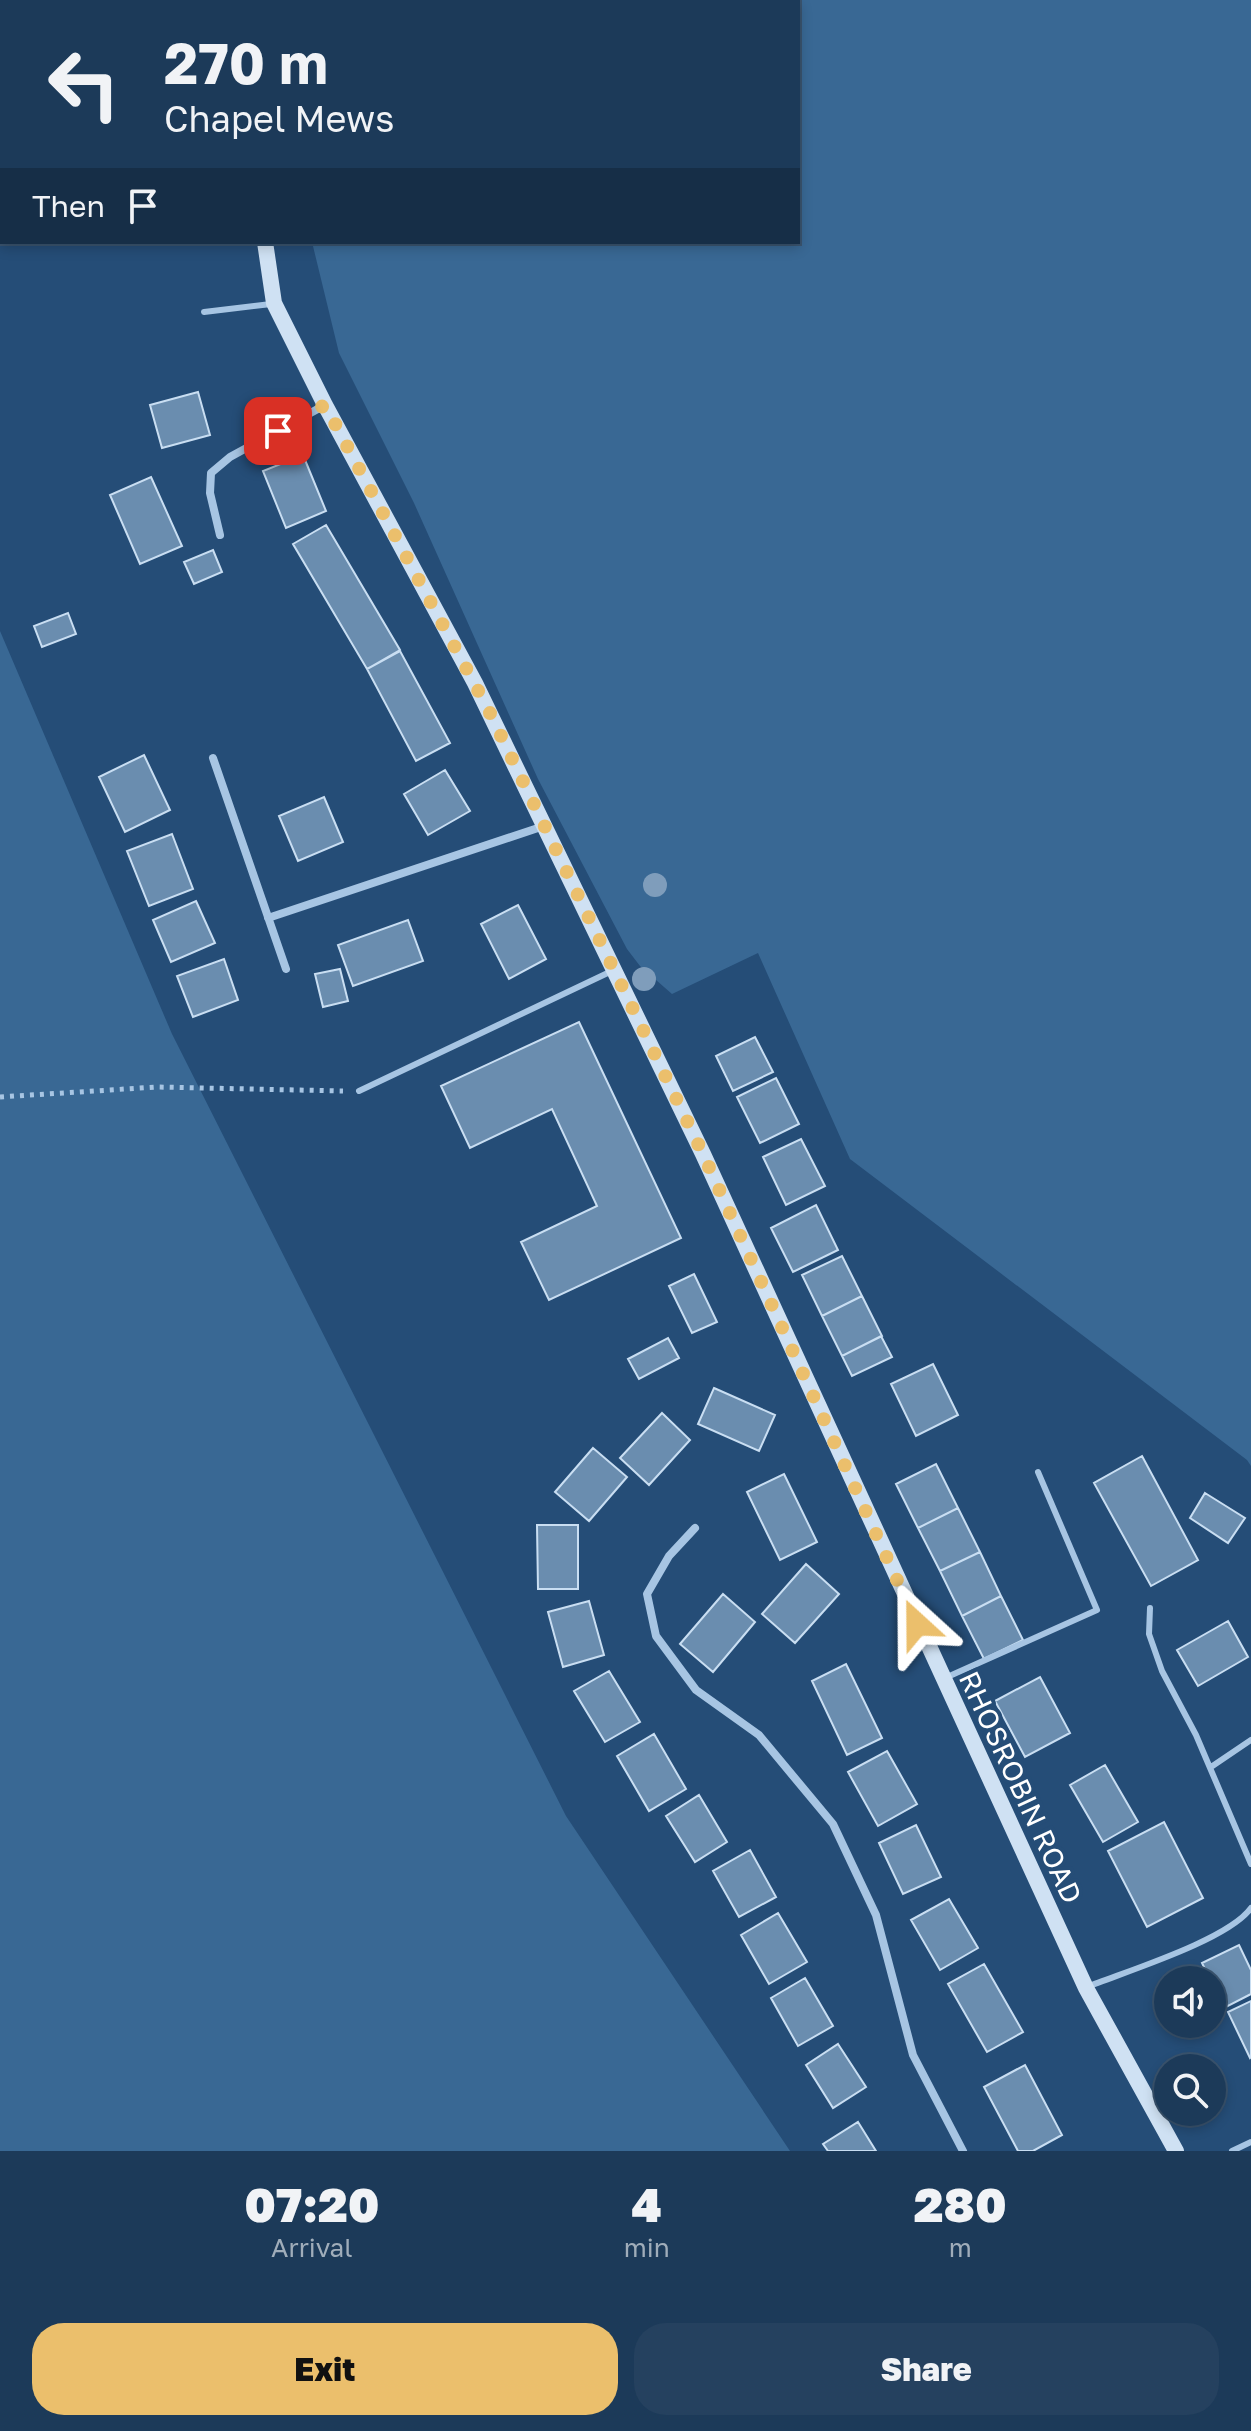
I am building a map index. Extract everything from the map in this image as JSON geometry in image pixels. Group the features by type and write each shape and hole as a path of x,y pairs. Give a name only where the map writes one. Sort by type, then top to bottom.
{"street":[{"name":"RHOSROBIN ROAD","path":"265,244 274,303 325,405 475,683 703,1154 1086,1988 1176,2151"},
{"path":"220,535 210,493 211,473 230,457 325,405"},
{"path":"213,758 286,969"},
{"path":"268,918 544,826"},
{"path":"695,1528 669,1556 647,1594 656,1636 696,1690 759,1735 833,1824 876,1915 913,2055 963,2151"}],"lane":[{"path":"204,312 274,303"},
{"path":"359,1091 614,970"},
{"path":"942,1679 1097,1610 1038,1472"},
{"path":"1150,1608 1149,1634 1162,1671 1211,1767 1251,1864"},
{"path":"1211,1767 1251,1740"},
{"path":"1086,1988 1211,1938 1242,1921 1251,1908"},
{"path":"1232,2151 1251,2142"}],"path":[{"path":"0,1097 157,1087 359,1091"}],"shaded area":[{"path":"800,0 1251,0 1251,1466 850,1159 758,953 672,994 640,966 627,949 538,779 414,503 339,353 312,244 800,244"},
{"path":"0,631 172,1034 566,1816 790,2151 0,2151"}],"building":[{"path":"198,392 210,435 162,448 150,405"},
{"path":"303,455 326,511 286,528 263,471"},
{"path":"151,477 182,546 140,564 110,495"},
{"path":"326,525 400,650 367,669 293,544"},
{"path":"213,550 222,572 194,584 184,562"},
{"path":"68,613 76,634 42,647 34,626"},
{"path":"400,651 450,743 416,761 367,669"},
{"path":"144,755 170,810 125,832 99,777"},
{"path":"445,770 470,811 428,835 404,794"},
{"path":"324,797 343,842 298,861 279,816"},
{"path":"172,834 193,889 149,906 127,851"},
{"path":"196,901 215,943 171,962 153,920"},
{"path":"518,905 546,959 509,979 481,924"},
{"path":"408,920 423,961 353,986 338,945"},
{"path":"224,959 238,1000 193,1017 177,976"},
{"path":"340,969 348,1001 323,1007 315,974"},
{"path":"579,1022 681,1238 549,1300 521,1242 597,1206 552,1109 470,1148 441,1086"},
{"path":"755,1037 773,1072 733,1091 716,1056"},
{"path":"776,1078 799,1124 760,1143 737,1097"},
{"path":"801,1139 825,1186 786,1205 763,1157"},
{"path":"816,1205 838,1250 793,1272 771,1228"},
{"path":"842,1256 862,1296 822,1316 802,1275"},
{"path":"694,1274 717,1322 692,1333 669,1286"},
{"path":"862,1296 882,1336 842,1356 822,1316"},
{"path":"881,1336 892,1357 852,1376 842,1356"},
{"path":"668,1338 679,1358 639,1379 628,1359"},
{"path":"933,1364 958,1415 916,1436 891,1384"},
{"path":"714,1388 775,1415 759,1451 698,1424"},
{"path":"662,1413 690,1440 649,1485 620,1458"},
{"path":"593,1448 627,1477 589,1521 555,1492"},
{"path":"1142,1456 1198,1560 1151,1586 1094,1483"},
{"path":"936,1464 958,1508 918,1528 896,1484"},
{"path":"784,1474 817,1542 780,1560 747,1492"},
{"path":"1205,1493 1245,1518 1228,1543 1190,1518"},
{"path":"958,1508 980,1552 940,1571 918,1528"},
{"path":"537,1525 578,1525 578,1589 538,1589"},
{"path":"980,1552 1001,1596 962,1616 940,1571"},
{"path":"806,1564 839,1594 795,1643 762,1614"},
{"path":"723,1594 755,1622 713,1672 680,1644"},
{"path":"1001,1596 1023,1640 984,1659 962,1616"},
{"path":"589,1601 604,1655 563,1667 548,1612"},
{"path":"1228,1621 1248,1657 1198,1686 1177,1650"},
{"path":"846,1664 882,1738 847,1755 812,1681"},
{"path":"609,1671 640,1722 605,1742 574,1691"},
{"path":"1040,1677 1070,1733 1025,1757 995,1701"},
{"path":"654,1734 686,1789 649,1811 617,1756"},
{"path":"887,1751 917,1804 878,1826 848,1772"},
{"path":"1105,1765 1138,1822 1103,1842 1070,1785"},
{"path":"699,1795 727,1842 695,1862 666,1816"},
{"path":"1164,1822 1203,1898 1147,1927 1108,1851"},
{"path":"916,1825 941,1877 903,1894 879,1843"},
{"path":"750,1850 776,1897 739,1917 713,1871"},
{"path":"949,1899 978,1948 940,1970 911,1920"},
{"path":"778,1913 807,1962 769,1984 741,1935"},
{"path":"1239,1945 1251,1970 1251,1994 1226,2007 1226,1966 1203,1966 1202,1963"},
{"path":"984,1964 1023,2032 987,2052 948,1984"},
{"path":"805,1978 833,2026 798,2046 771,1998"},
{"path":"1251,2001 1251,2057 1250,2058 1228,2012"},
{"path":"838,2044 866,2087 833,2108 806,2065"},
{"path":"1025,2065 1062,2135 1033,2151 1018,2151 984,2087"},
{"path":"858,2122 876,2151 828,2151 823,2144"}],"route":[{"path":"278,431 325,405 475,683 703,1154 917,1624"}]}
